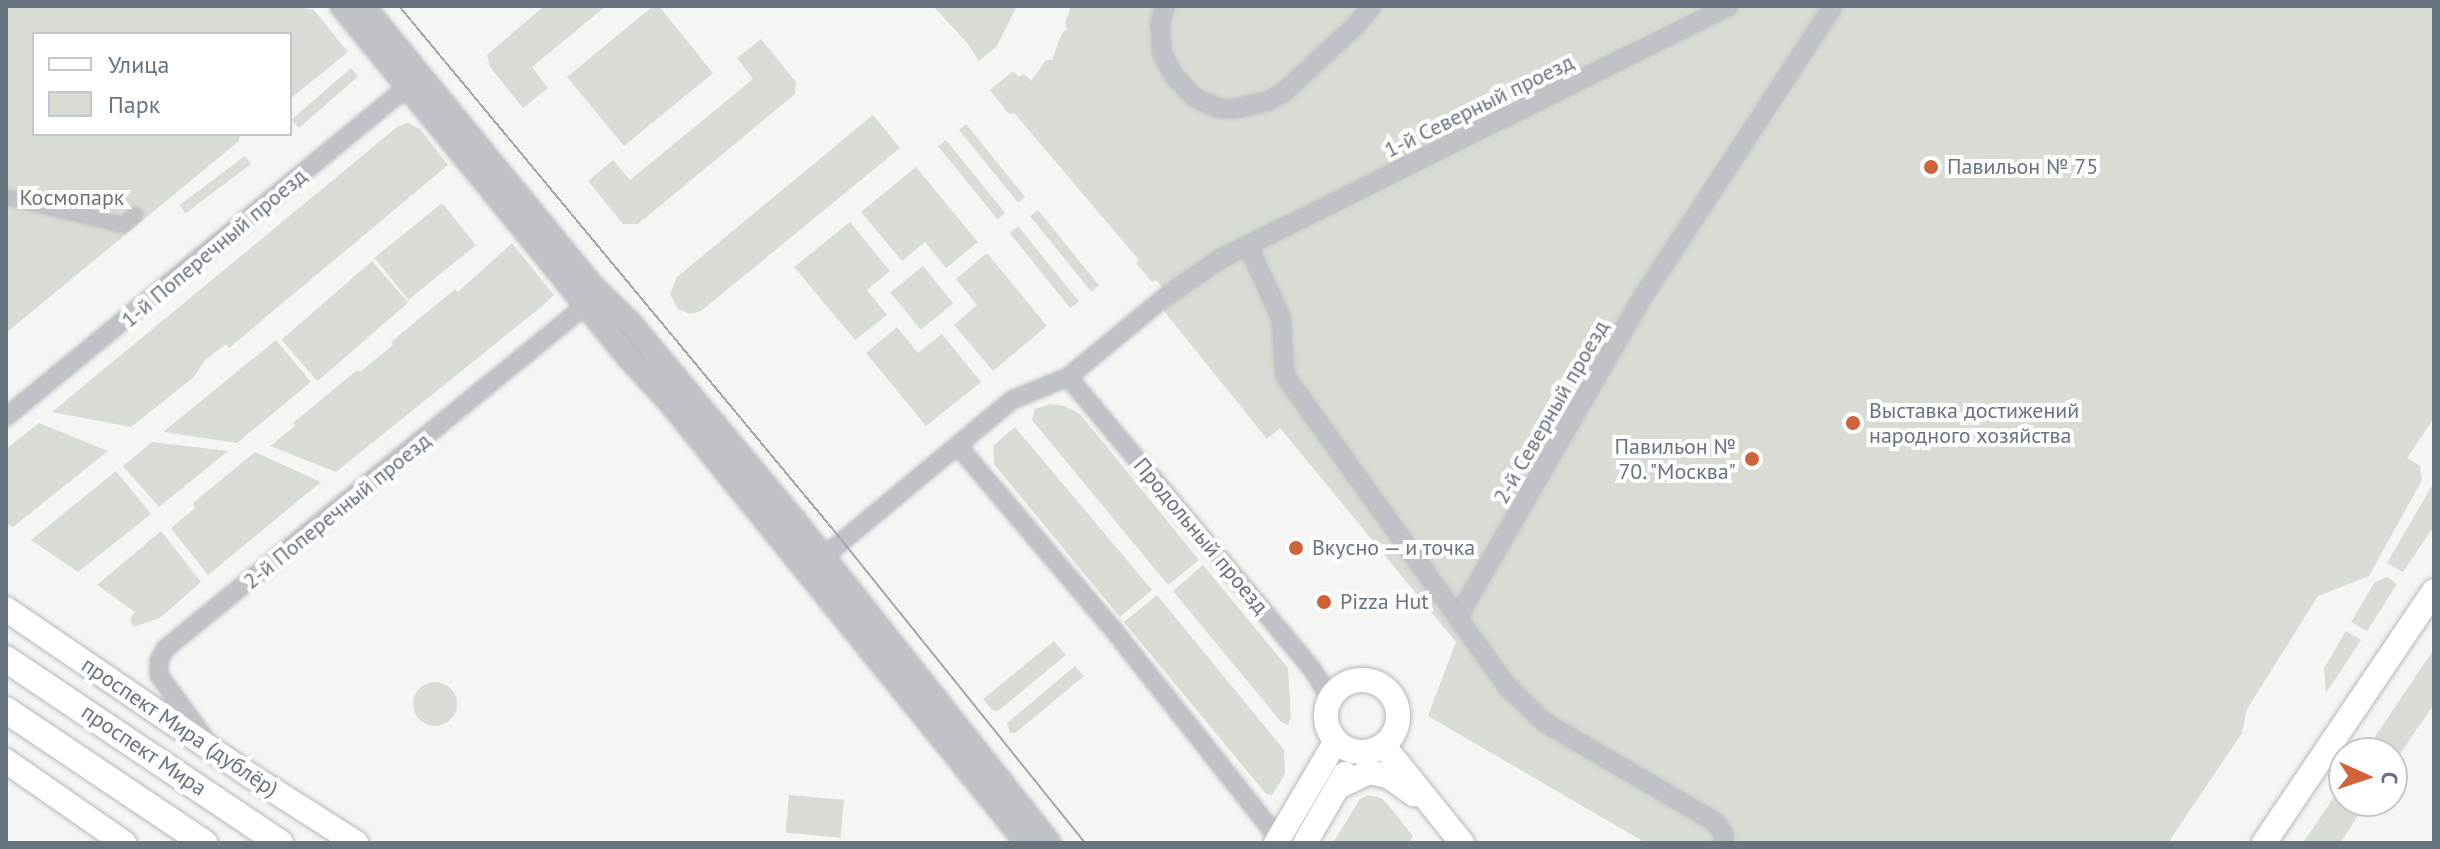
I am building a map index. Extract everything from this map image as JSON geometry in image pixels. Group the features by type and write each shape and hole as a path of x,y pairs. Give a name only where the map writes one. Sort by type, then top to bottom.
{"main road":[{"path":"2264,843 2434,591"},
{"name":"проспект Мира (дублёр)","path":"6,609 251,776 356,843"},
{"name":"проспект Мира","path":"6,659 280,843"},
{"path":"1354,680 1375,682 1385,688 1393,697 1398,719 1390,738 1383,745 1359,752 1336,741 1326,717 1330,698 1354,680"},
{"name":"проспект Мира","path":"6,710 204,843"},
{"path":"1279,841 1336,741"},
{"path":"1383,745 1462,843"},
{"path":"1305,843 1359,752"},
{"path":"6,761 124,843"},
{"path":"1338,787 1359,775 1378,773 1436,809"},
{"path":"251,776 327,843"}],"street":[{"path":"342,6 413,82 1049,843"},
{"path":"363,6 413,82"},
{"path":"1165,6 1160,24 1162,53 1175,77 1195,98 1218,108 1234,109 1268,101 1284,92 1356,25 1372,6"},
{"name":"1-й Северный проезд","path":"815,564 1016,398 1068,377 1165,297 1248,245 1729,6"},
{"name":"2-й Северный проезд","path":"1459,615 1683,232 1833,6"},
{"name":"1-й Поперечный проезд","path":"6,417 413,82"},
{"path":"6,197 123,225 135,215"},
{"path":"1248,245 1281,318 1285,376 1508,687 1544,722 1715,822 1724,834 1723,843"},
{"name":"2-й Поперечный проезд","path":"214,751 165,687 159,661 165,649 590,296"},
{"name":"Продольный проезд","path":"1068,377 1302,658 1330,698"},
{"path":"958,446 1112,628 1279,841"},
{"path":"815,564 1027,843"}],"green space":[{"name":"Космопарк","path":"6,6 292,6 314,10 348,52 292,97 292,32 32,32 32,136 240,136 239,141 6,333"},
{"path":"544,6 606,6 532,67 548,88 523,108 490,67 487,55"},
{"path":"653,6 659,6 713,73 624,146 567,77"},
{"path":"933,6 1017,6 997,46 979,61 968,44"},
{"name":"Выставка достижений народного хозяйства","path":"1071,6 2434,6 2434,418 2407,458 2420,466 2422,480 2369,576 2318,596 2247,709 2242,733 2168,843 1646,843 1428,716 1456,642 1280,428 1267,439 1163,310 1174,301 1156,280 1152,282 1136,263 1139,260 1014,113 1009,114 990,90 1013,71 1019,77 1024,74 1031,81 1046,60 1052,60 1062,33 1067,29 1065,23"},
{"path":"761,39 796,82 795,94 638,224 623,224 588,181 613,160 630,180 753,79 737,58"},
{"path":"351,68 358,76 299,128 292,119"},
{"path":"873,115 900,148 701,311 690,314 678,309 670,294 677,277"},
{"path":"408,123 420,129 448,165 229,348 226,344 205,360 194,377 131,427 52,412 397,127"},
{"path":"966,124 1025,197 1018,203 959,130"},
{"path":"946,140 1005,213 997,219 938,146"},
{"path":"245,156 251,164 186,213 180,205"},
{"path":"916,167 978,242 946,268 925,242 902,261 861,212"},
{"path":"442,203 476,245 408,300 374,258"},
{"path":"1038,210 1099,285 1091,292 1030,216"},
{"path":"850,222 890,271 867,290 887,315 855,340 794,267"},
{"path":"1018,226 1079,301 1070,308 1009,233"},
{"path":"512,243 554,295 541,307 336,472 270,446 295,426 293,423 357,370 360,372 393,345 391,342 455,289 458,292"},
{"path":"987,253 1047,326 993,371 954,325 977,305 956,279"},
{"path":"372,261 408,303 318,381 281,340"},
{"path":"923,266 953,303 921,330 890,292"},
{"path":"897,327 918,353 942,334 981,382 926,426 866,353"},
{"path":"276,340 311,382 237,443 163,432"},
{"path":"1050,404 1064,406 1080,414 1199,560 1168,585 1032,420 1035,409"},
{"path":"39,423 108,451 13,527 6,523 6,449"},
{"path":"1015,427 1152,590 1120,617 994,464 993,446"},
{"path":"152,442 228,451 159,507 123,466"},
{"path":"255,452 321,482 208,575 171,528 195,508 193,503"},
{"path":"116,471 151,514 78,572 31,540"},
{"path":"2434,482 2434,526 2403,572 2387,563"},
{"path":"161,531 201,582 160,618 133,627 130,619 135,612 97,585"},
{"path":"1203,565 1288,668 1291,718 1288,725 1281,722 1173,591"},
{"path":"2387,577 2397,584 2367,631 2351,622 2375,582"},
{"path":"1157,595 1284,750 1285,774 1272,795 1266,794 1124,622"},
{"path":"2346,631 2361,640 2326,693 2324,668"},
{"path":"1054,641 1066,655 998,711 992,710 983,699"},
{"path":"2434,649 2434,704 2408,742 2408,737 2375,737"},
{"path":"1075,666 1084,676 1015,733 1010,733 1007,723"},
{"path":"435,682 451,688 457,704 451,720 435,726 419,720 413,704 419,688"},
{"path":"789,795 844,800 840,838 786,833"},
{"path":"1368,795 1381,798 1389,806 1413,836 1409,843 1333,843 1360,799"},
{"path":"2328,806 2328,817 2357,817 2340,843 2303,843"}],"tram line":[{"path":"399,6 831,527 1085,843"}],"place":[{"name":"Павильон № 75","path":"1931,167"},
{"name":"Выставка достижений народного хозяйства","path":"1853,423"},
{"name":"Павильон № 70. \"Москва\"","path":"1752,459"},
{"name":"Вкусно — и точка","path":"1296,548"},
{"name":"Pizza Hut","path":"1324,602"}]}
